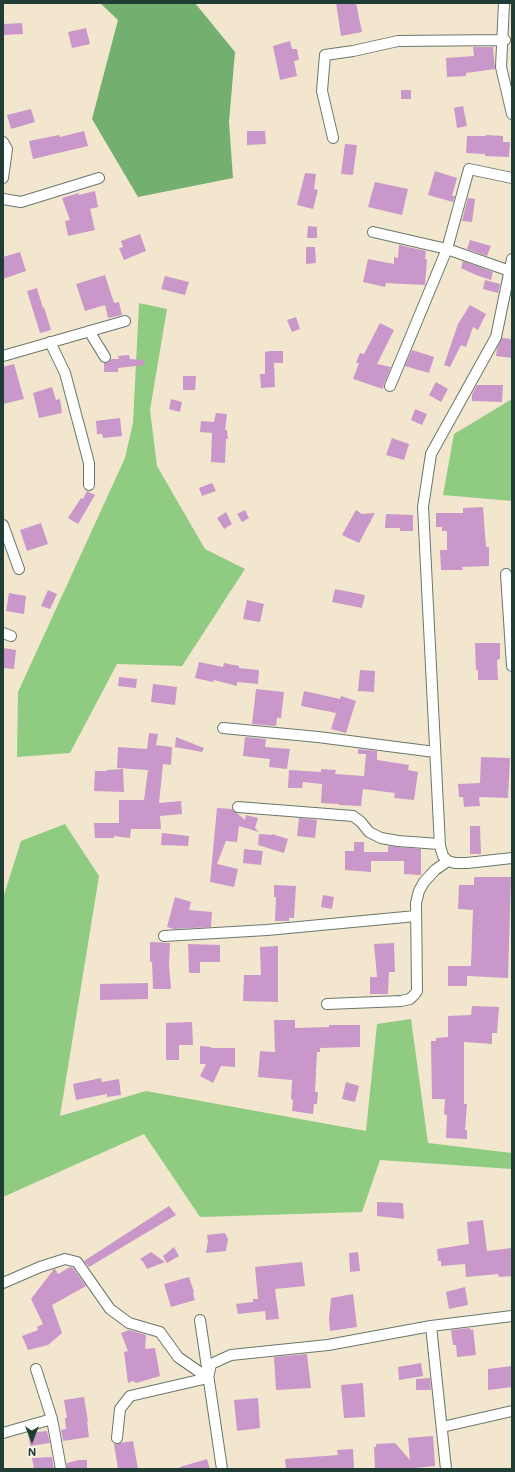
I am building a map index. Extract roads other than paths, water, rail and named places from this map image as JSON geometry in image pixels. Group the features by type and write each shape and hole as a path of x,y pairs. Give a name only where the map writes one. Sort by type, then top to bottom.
{"street":[{"path":"504,3 504,40 501,67 512,114"},
{"path":"333,138 322,91 325,55 353,51 398,41 504,40"},
{"path":"3,142 6,149 3,178"},
{"path":"390,386 447,249 469,169 512,178"},
{"path":"3,199 21,202 99,178"},
{"path":"373,232 447,249 510,271"},
{"path":"512,259 496,337 431,454 423,507 439,844 443,856 448,861 455,863 512,858"},
{"path":"3,356 125,321"},
{"path":"89,331 105,357"},
{"path":"50,342 65,373 89,463 89,485"},
{"path":"3,525 19,569"},
{"path":"506,574 512,666"},
{"path":"223,728 318,737 435,752"},
{"path":"238,807 353,816 361,822 369,832 381,838 398,841 439,844"},
{"path":"327,1004 401,1001 410,999 415,994 417,991 416,902 419,891 424,882 435,870 448,861"},
{"path":"164,936 267,930 416,916"},
{"path":"3,1283 40,1267 65,1259 77,1262 110,1308 129,1323 160,1332 178,1357 208,1378"},
{"path":"208,1378 212,1364 231,1355 328,1345 431,1326 512,1316"},
{"path":"200,1320 222,1469"},
{"path":"431,1326 446,1469"},
{"path":"36,1369 52,1419 61,1469"},
{"path":"116,1438 120,1409 130,1396 208,1378"},
{"path":"442,1427 512,1411"},
{"path":"3,1433 52,1419"}]}
